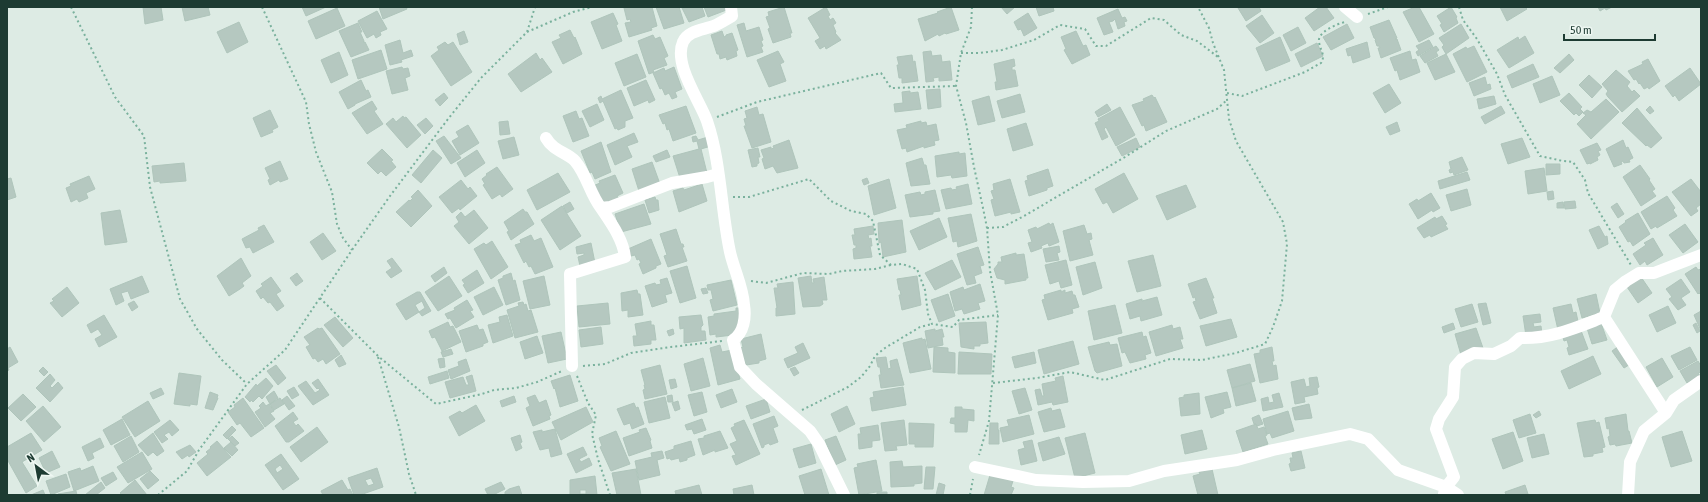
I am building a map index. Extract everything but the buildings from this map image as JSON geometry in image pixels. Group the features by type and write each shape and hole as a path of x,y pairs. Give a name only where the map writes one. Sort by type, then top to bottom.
{"street":[{"path":"731,7 732,16 716,25 687,35 682,43 680,58 692,92 707,121 722,194 730,252 744,304 742,332 733,340 740,367 756,384 810,431 819,444 844,495"},
{"path":"1345,7 1357,17"},
{"path":"546,138 558,151 575,160 585,176 593,198 612,224 624,249 625,257 570,274 572,366"},
{"path":"601,208 610,207 672,183 707,178 718,174"},
{"path":"1445,491 1454,476 1436,429 1439,419 1453,397 1455,367 1462,359 1474,353 1494,354 1511,346 1520,338 1537,339 1553,335 1604,317 1615,290 1639,273 1654,273 1701,254"},
{"path":"1604,317 1666,413"},
{"path":"1628,495 1630,462 1644,431 1666,413 1674,400 1701,381"},
{"path":"975,467 1036,480 1083,482 1129,481 1164,471 1236,460 1273,450 1350,434 1368,439 1398,470 1445,491 1458,495"}],"path":[{"path":"71,7 116,97 144,136 150,187 180,299 197,329 222,360 247,384"},
{"path":"262,7 306,102 309,124 316,152 332,192 337,224 343,238 352,250"},
{"path":"527,32 535,7"},
{"path":"158,495 187,471 199,450 247,384 285,350 352,250 448,119 481,78 527,32 573,12 592,7"},
{"path":"970,495 975,467 989,421 998,315 990,271 987,228 966,123 956,86 961,53 971,26 972,7"},
{"path":"993,383 1037,378 1070,372 1106,380 1170,359 1202,360 1236,353 1265,344 1282,301 1287,244 1283,222 1236,141 1229,119 1224,70 1209,28 1198,7"},
{"path":"1227,93 1242,96 1305,72 1321,63 1324,56 1318,40 1320,36 1338,24 1388,7"},
{"path":"1459,7 1463,20 1477,39 1497,74 1505,95 1540,156 1573,162 1586,180 1588,193 1628,262 1639,273"},
{"path":"961,53 980,53 1002,50 1034,40 1060,25 1086,29 1096,46 1106,46 1151,18 1164,20 1181,35 1197,40 1219,58"},
{"path":"707,121 757,102 881,74 891,88 956,86"},
{"path":"987,228 1003,227 1024,216 1125,157 1166,131 1217,109 1228,100"},
{"path":"722,194 735,198 749,197 810,179 831,201 851,211 866,214 873,221 880,255 891,265"},
{"path":"738,279 766,283 803,274 829,274 842,271 875,269 902,264 917,269 925,290 928,314 932,324"},
{"path":"320,298 378,356 436,404 494,390 516,388 536,382 572,366 605,364 631,353 733,340"},
{"path":"792,416 809,405 848,387 861,377 870,366 875,356 885,348 920,327 932,324 953,327 959,320 998,315"},
{"path":"378,356 399,426 409,474 416,495"},
{"path":"572,366 588,403 596,415 592,434 598,459 610,495"}]}
